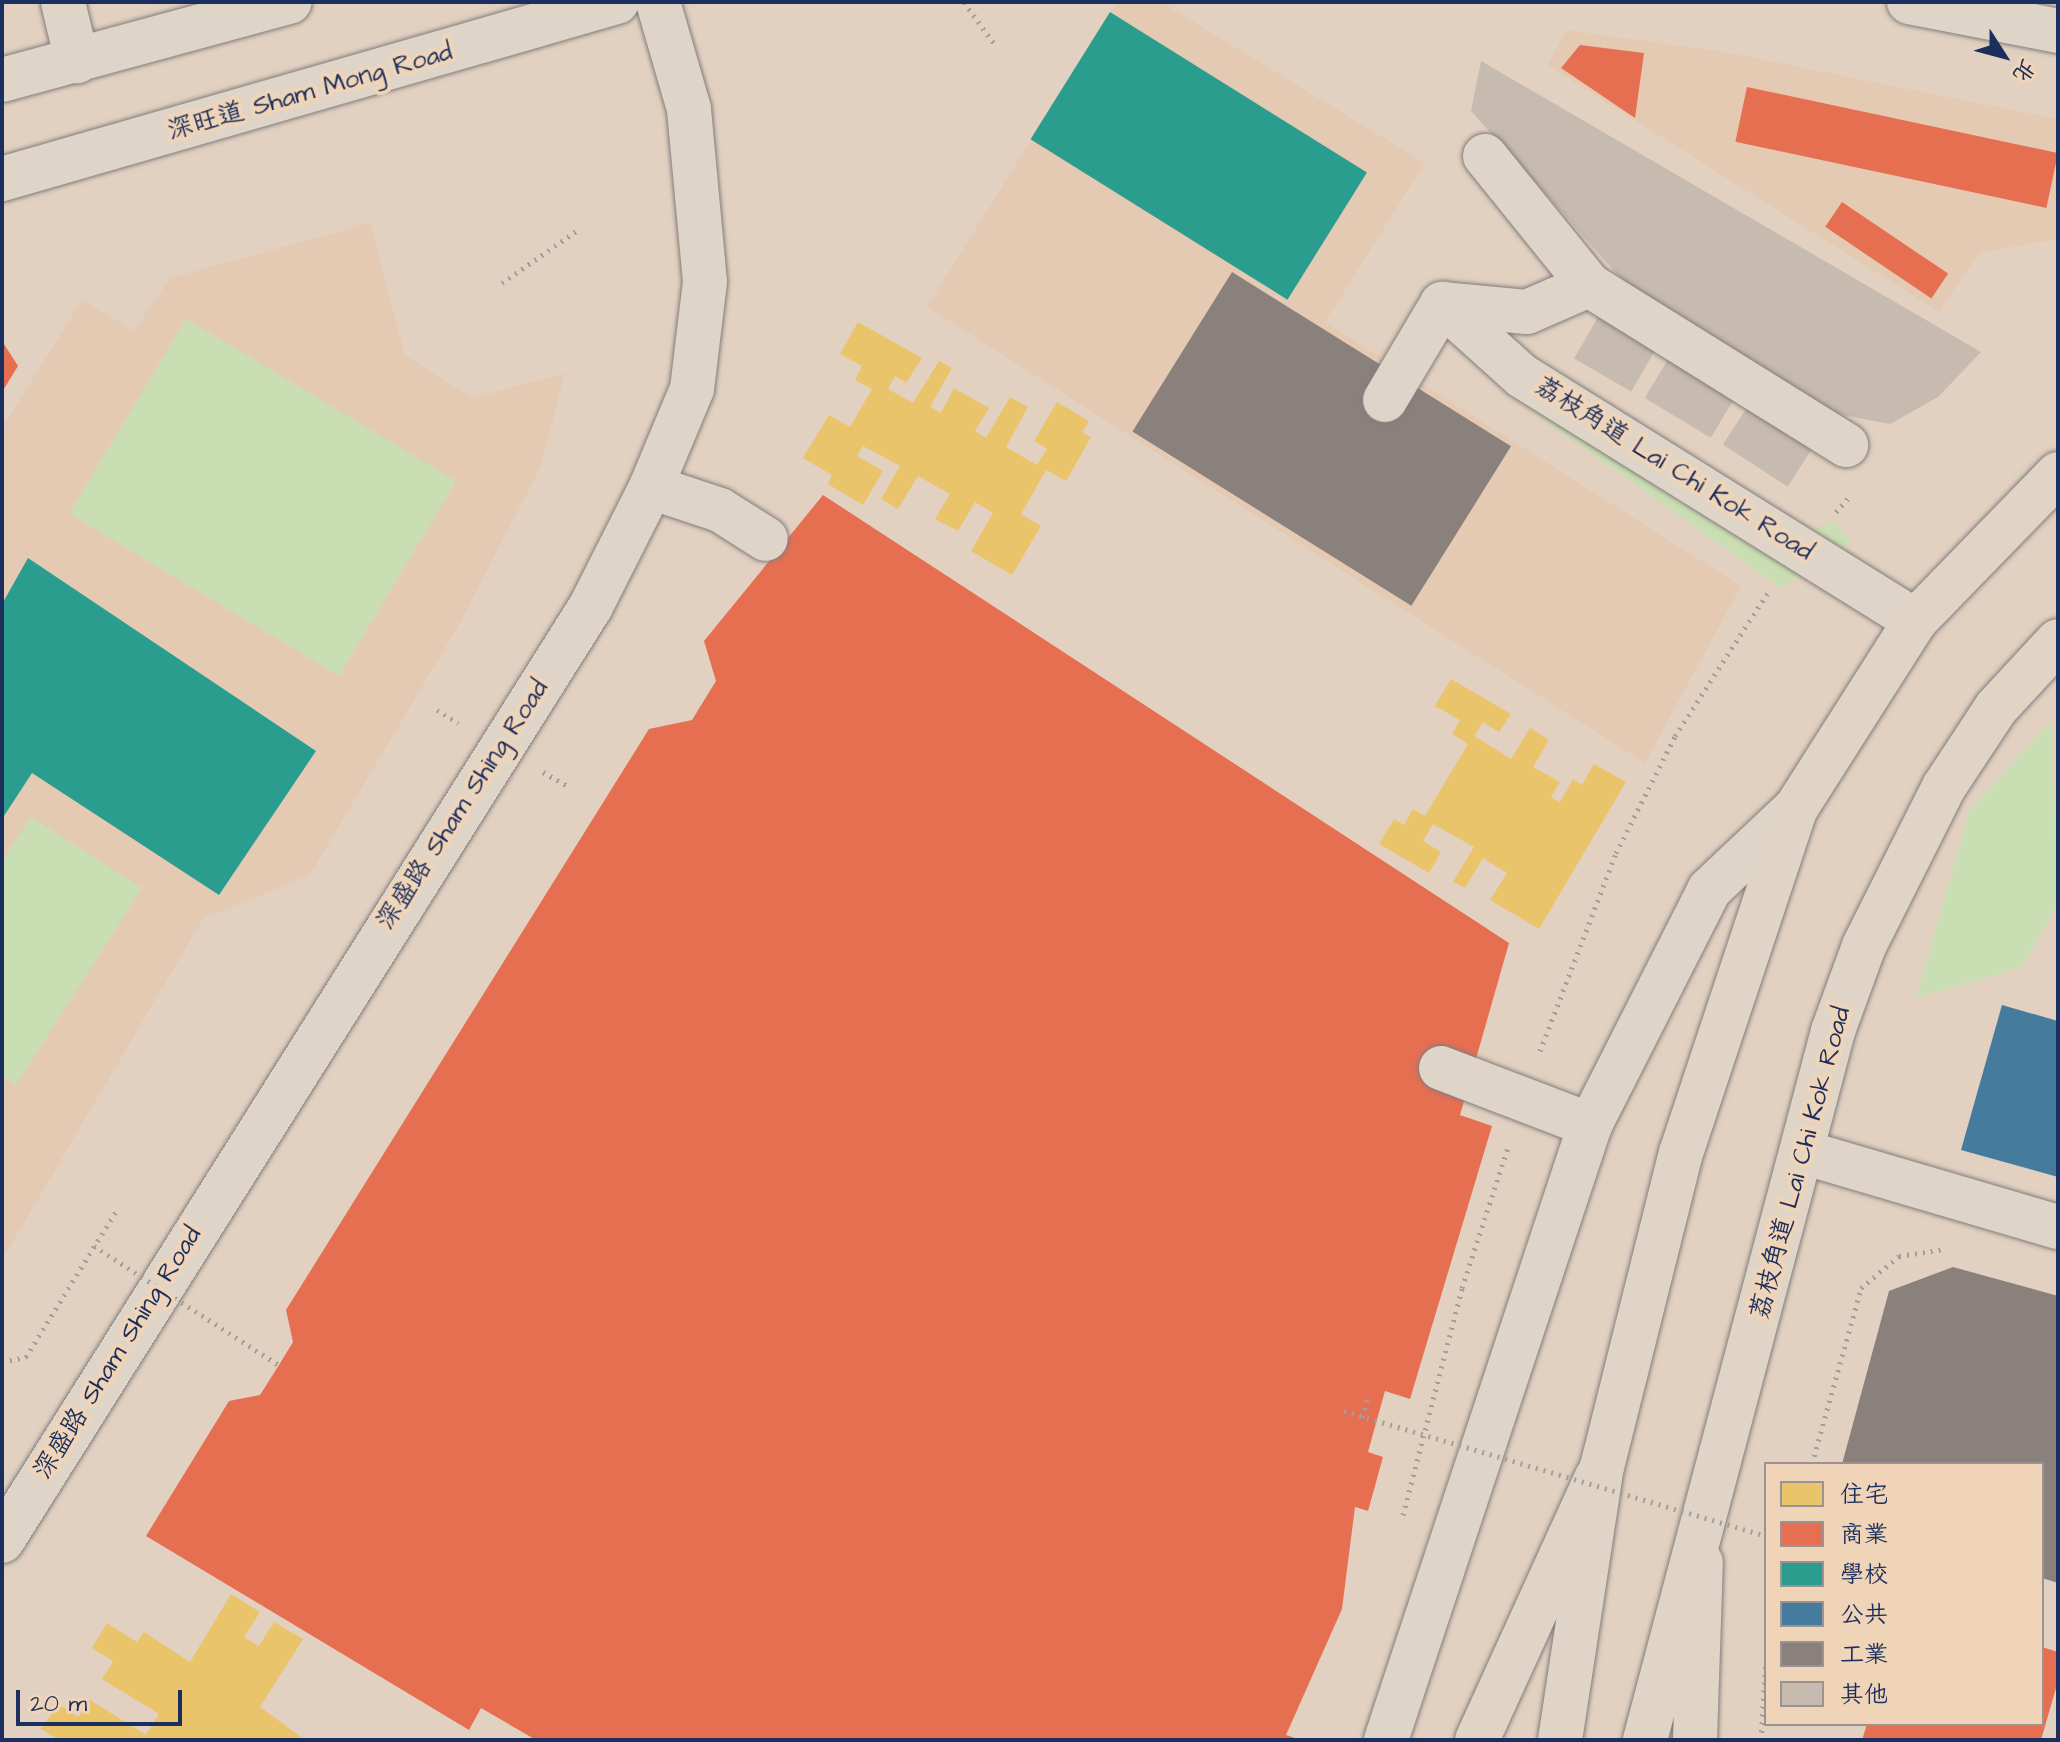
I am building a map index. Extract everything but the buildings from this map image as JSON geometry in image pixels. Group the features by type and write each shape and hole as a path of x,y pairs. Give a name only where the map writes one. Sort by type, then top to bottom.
{"main road":[{"path":"1560,1740 1602,1467 1681,1153 1796,808 1915,621 2058,474"},
{"name":"荔枝角道 Lai Chi Kok Road","path":"1695,1740 1702,1540 1803,1152 1854,974 1924,827 1996,708 2058,641"},
{"path":"1477,1740 1602,1467"},
{"path":"1645,1740 1702,1540"}],"street":[{"path":"63,2 77,61"},
{"path":"2,80 290,2"},
{"name":"深旺道 Sham Mong Road","path":"2,179 617,2"},
{"name":"深盛路 Sham Shing Road","path":"9,1515 591,606 651,487 692,389 705,282 689,109 658,2"},
{"path":"1909,2 2058,31"},
{"path":"1485,156 1589,285 1846,445"},
{"path":"1385,400 1442,304 1527,312 1589,285"},
{"name":"荔枝角道 Lai Chi Kok Road","path":"1442,304 1522,376 1915,621"},
{"path":"651,487 720,510 766,539"},
{"path":"1386,1740 1590,1125 1709,890 1796,808"},
{"path":"1441,1068 1590,1125"},
{"path":"1803,1152 2058,1227"}],"path":[{"path":"964,2 995,45"},
{"path":"502,283 579,229"},
{"path":"2,1362 26,1357 118,1208"},
{"path":"94,1246 279,1365"},
{"path":"1813,1462 1861,1288 1899,1256 1951,1248"},
{"path":"1362,1417 1369,1394"},
{"path":"1344,1411 1764,1535"},
{"path":"1761,1740 1764,1672"}],"shaded area":[{"path":"1117,2 1161,2 1425,163 1325,322 1741,586 1645,763 927,307"},
{"path":"1567,30 1725,52 2058,119 2058,239 1979,253 1939,312 1547,65"},
{"path":"370,223 405,355 473,398 565,373 541,466 461,621 310,875 203,919 2,1260 2,428 82,300 134,331 170,278"}],"green space":[{"path":"186,319 456,481 339,676 69,514"},
{"path":"1521,403 1613,451 1755,550 1835,521 1850,543 1781,588"},
{"path":"2052,720 2058,902 2023,967 1916,998 1969,811"},
{"path":"31,817 142,888 16,1085 2,1076 2,861"}]}
